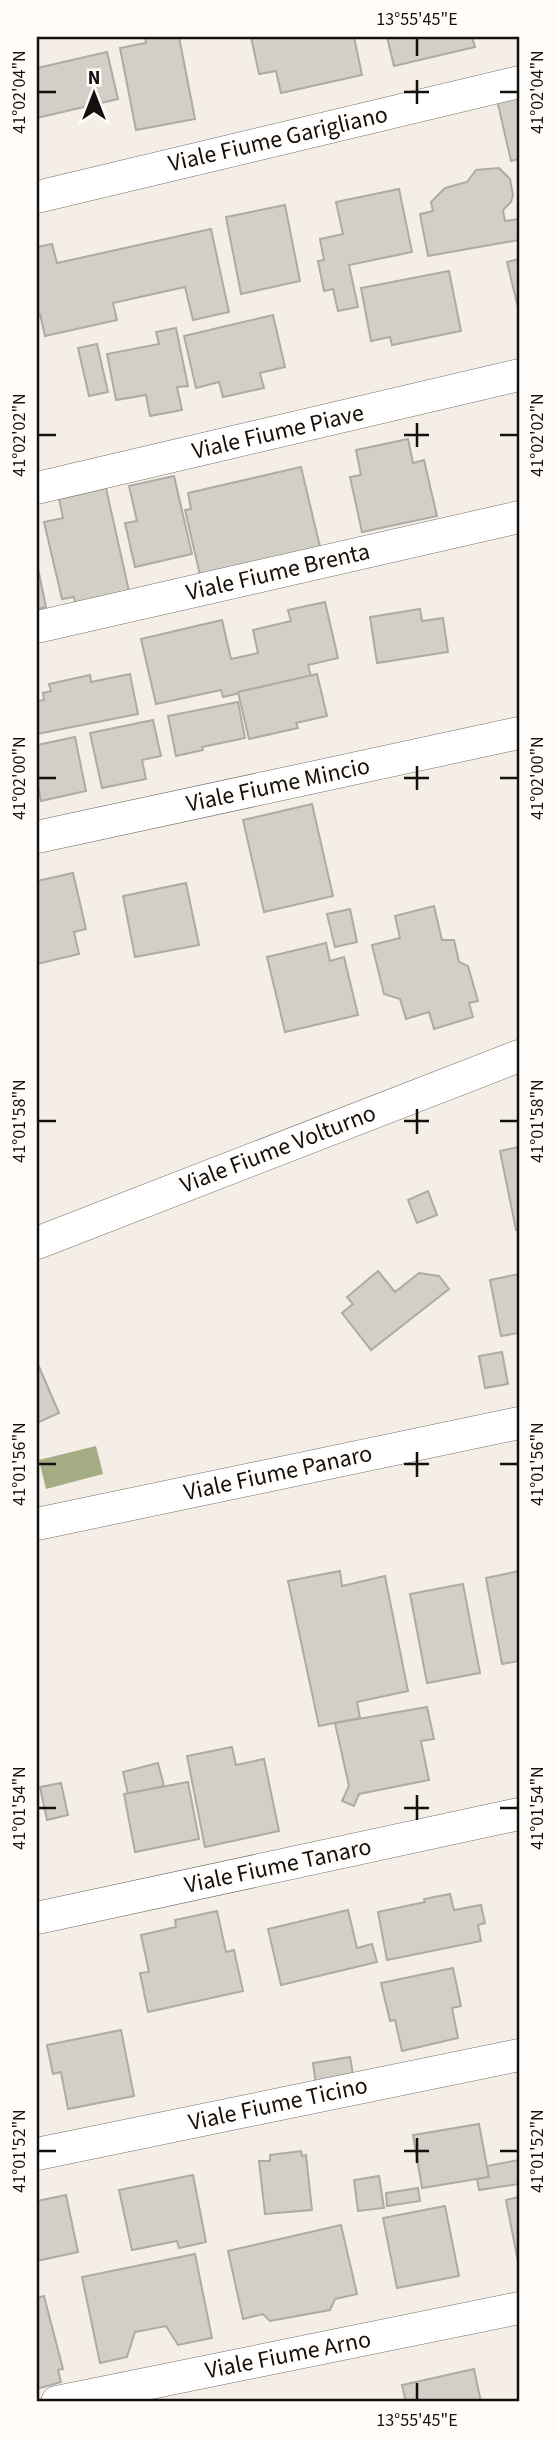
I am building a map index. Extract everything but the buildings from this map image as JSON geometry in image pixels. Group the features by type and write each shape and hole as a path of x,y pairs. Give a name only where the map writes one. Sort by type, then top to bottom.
{"street":[{"name":"Viale Fiume Garigliano","path":"37,197 519,82"},
{"name":"Viale Fiume Piave","path":"37,488 519,375"},
{"name":"Viale Fiume Brenta","path":"37,627 519,517"},
{"name":"Viale Fiume Mincio","path":"37,837 519,733"},
{"name":"Viale Fiume Volturno","path":"37,1243 519,1056"},
{"name":"Viale Fiume Panaro","path":"37,1524 519,1423"},
{"name":"Viale Fiume Tanaro","path":"37,1918 519,1814"},
{"name":"Viale Fiume Ticino","path":"37,2154 519,2054"},
{"name":"Viale Fiume Arno","path":"57,2402 519,2308"}],"shaded area":[{"path":"96,1446 103,1474 46,1489 39,1460"}]}
